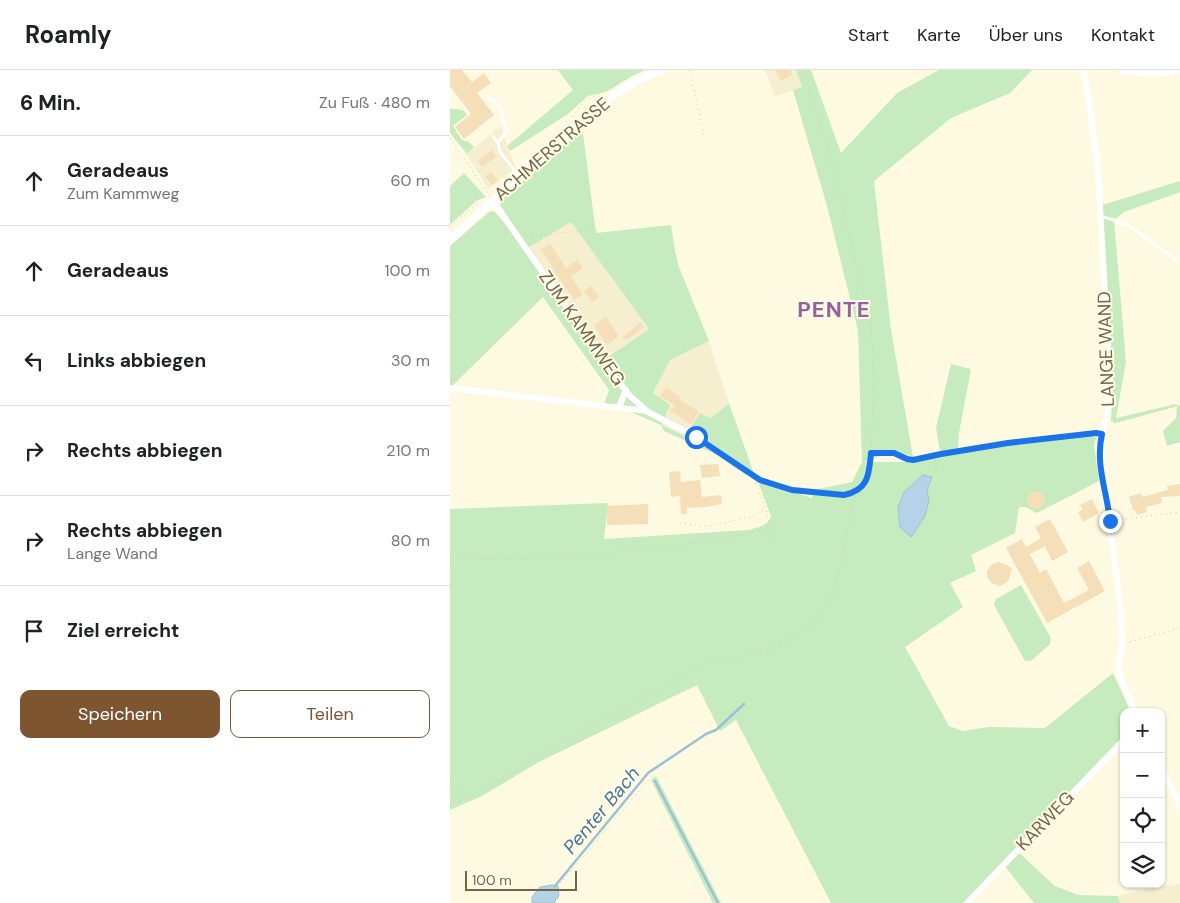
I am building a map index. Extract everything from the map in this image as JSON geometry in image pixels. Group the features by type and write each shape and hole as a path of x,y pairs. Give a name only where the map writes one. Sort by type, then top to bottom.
{"street":[{"name":"ACHMERSTRASSE","path":"450,240 593,110 632,84 663,70"},
{"name":"LANGE WAND","path":"1084,70 1097,157 1110,377 1108,413 1099,450 1122,613 1122,644 1118,666 1120,677 1133,708"},
{"path":"1123,70 1152,73 1180,70"},
{"name":"ZUM KAMMWEG","path":"493,201 615,377 626,390 648,412 696,437 754,477"},
{"path":"450,388 648,412"},
{"path":"619,408 626,390"},
{"name":"KARWEG","path":"967,903 1120,744"},
{"path":"1165,775 1180,806"}],"lane":[{"path":"490,98 501,108 507,131 498,143"},
{"path":"493,136 498,143 500,152 519,176"},
{"path":"1100,216 1128,226 1176,260"}],"path":[{"path":"690,70 704,137"},
{"path":"754,477 792,490 844,495 860,489 869,474 874,374 871,326 832,162 803,70"},
{"path":"450,138 493,201"},
{"path":"518,237 597,230"},
{"path":"1106,422 1115,423 1180,405"},
{"path":"871,453 894,453 913,460 1008,443 1096,433 1102,434"},
{"path":"933,456 936,469"},
{"path":"754,477 770,526 770,538"},
{"path":"450,805 486,790 552,748 710,661 740,658 768,650 794,637 817,619 832,593 841,562 854,499 853,493"},
{"path":"680,523 701,526 715,525 757,515 765,508"},
{"path":"1110,521 1180,512"},
{"path":"450,560 571,558 605,555 632,549 674,546 747,534 770,526"},
{"path":"1122,644 1180,628"},
{"path":"532,903 532,897 540,887 558,886 651,777 656,774"},
{"path":"450,782 453,787 467,798"}],"shaded area":[{"path":"765,70 796,70 802,87 775,96"},
{"path":"501,126 516,168 488,189 467,154"},
{"path":"571,222 649,329 604,361 526,249"},
{"path":"709,341 729,403 711,418 700,413 685,437 661,425 653,394 670,360"},
{"path":"1180,884 1180,903 1120,903 1117,896 1152,888 1165,888 1165,886"}],"green space":[{"path":"558,70 645,70 606,92 588,96 568,114 510,151 507,146 573,90"},
{"path":"796,70 811,70 841,153 897,93 939,70 1032,70 1010,93 951,118 874,181 891,330 913,457 894,451 864,462 912,462 963,452 1091,435 1096,438 1094,445 1099,481 1037,513 1025,507 1019,507 1015,533 971,555 976,571 950,583 963,607 905,647 949,726 963,731 989,727 1045,728 1113,673 1129,708 1120,708 1120,739 963,903 831,903 736,720 720,731 697,685 539,762 482,796 450,810 450,509 608,503 604,539 748,530 765,524 771,516 759,485 761,482 812,498 813,490 852,482 862,462 858,331 827,206 793,90 802,87","holes":["923,475 932,477 927,490 929,501 904,492"]},
{"path":"450,109 462,110 467,115 453,126 462,140 469,142 474,147 467,154 450,133"},
{"path":"583,134 596,233 671,225 679,267 709,341 670,360 653,393 670,405 661,425 619,407 604,405 609,390 543,297 450,386 450,246 489,212 494,211 524,245 500,204 503,199 576,135","holes":["571,222 649,329 604,360 526,249"]},
{"path":"464,173 486,197 476,201 450,225 450,186"},
{"path":"1180,181 1180,192 1124,212 1114,220 1126,362 1116,418 1176,404 1177,406 1115,423 1111,421 1113,381 1099,206"},
{"path":"951,364 971,369 959,433 958,449 940,452 936,428"},
{"path":"729,403 753,471 747,476 717,455 664,431 661,425 685,436 700,413 711,418"},
{"path":"1180,405 1180,442 1167,446 1163,431 1176,418 1177,406"},
{"path":"1021,585 1051,638 1050,644 1031,661 1025,661 994,605 996,599"},
{"path":"656,776 721,903 713,903 651,780"},
{"path":"1017,851 1055,886 1078,895 1117,896 1120,903 1034,903 1004,865"}],"water":[{"path":"923,475 932,477 927,490 929,501 925,516 911,537 900,527 898,507 904,492"},
{"path":"558,886 559,896 554,903 532,903 532,897 540,887"}],"building":[{"path":"450,70 462,70 472,82 484,73 491,83 477,93 494,115 464,139 455,127 471,114 450,86"},
{"path":"775,70 790,70 793,74 781,81"},
{"path":"492,150 496,157 482,167 478,160"},
{"path":"491,172 498,181 492,185 485,176"},
{"path":"550,244 566,268 577,260 583,268 571,277 583,294 574,300 541,250"},
{"path":"591,286 599,297 592,302 584,291"},
{"path":"606,317 619,336 607,345 594,325"},
{"path":"641,322 644,327 636,334 626,340 623,337"},
{"path":"666,387 680,397 679,399 699,412 691,424 670,411 675,405 660,396"},
{"path":"718,464 720,476 702,478 700,465"},
{"path":"680,471 681,482 700,480 702,497 721,495 722,504 687,508 687,514 681,514 680,496 671,497 669,472"},
{"path":"1180,484 1180,496 1161,497 1162,503 1146,507 1147,512 1137,515 1135,510 1133,510 1129,497 1141,493 1142,497 1168,490 1167,486"},
{"path":"1036,491 1042,494 1045,500 1042,506 1036,509 1030,506 1027,500 1030,494"},
{"path":"1092,499 1099,513 1083,522 1078,512 1083,509 1080,505"},
{"path":"648,504 648,524 607,525 607,506"},
{"path":"1050,519 1068,552 1052,561 1045,546 1030,554 1040,573 1046,569 1064,603 1089,590 1077,568 1089,561 1105,591 1047,623 1006,548 1022,539 1026,547 1041,538 1035,527"},
{"path":"998,562 1012,568 1007,582 1000,586 993,584 987,575 991,565"}],"waterway":[{"name":"Penter Bach","path":"555,886 648,773 706,734 716,730 744,704"},
{"path":"655,781 718,903"}],"district":[{"name":"PENTE","path":"834,309"}],"route":[{"path":"696,437 760,480 792,490 844,495 853,493 865,483 869,474 871,453 894,453 913,460 1008,443 1061,436 1102,434 1099,450 1100,462 1110,521"}]}
